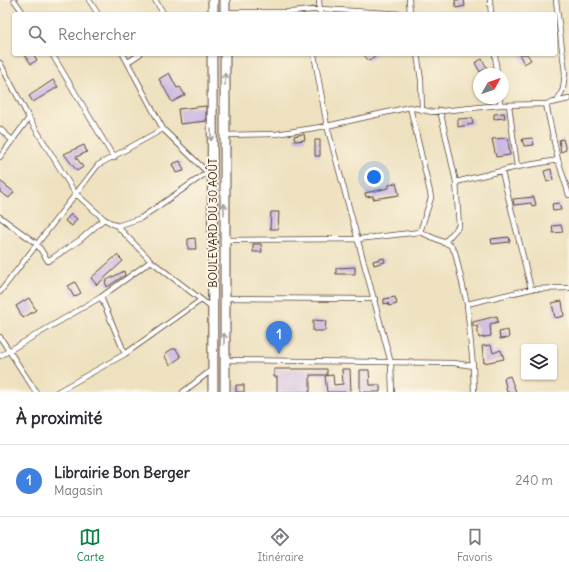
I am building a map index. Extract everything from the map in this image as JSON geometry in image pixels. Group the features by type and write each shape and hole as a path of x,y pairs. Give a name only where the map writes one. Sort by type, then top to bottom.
{"highway":[{"path":"212,12 213,0"},
{"path":"225,0 225,12"},
{"name":"BOULEVARD DU 30 AOÛT","path":"212,56 209,171 213,392"},
{"name":"BOULEVARD DU 30 AOÛT","path":"224,56 225,392"}],"street":[{"path":"14,0 23,12"},
{"path":"89,0 97,12"},
{"path":"155,0 163,12"},
{"path":"319,0 321,11"},
{"path":"409,0 410,12"},
{"path":"490,0 491,12"},
{"path":"556,0 565,78 564,89 557,102"},
{"path":"292,12 348,12"},
{"path":"54,56 114,158"},
{"path":"117,226 141,218 209,171 163,129 124,56"},
{"path":"128,62 137,56"},
{"path":"314,56 327,126 375,299 391,363 392,392"},
{"path":"417,56 421,80 422,110"},
{"path":"495,56 496,68"},
{"path":"0,63 29,118 75,193 104,219 117,226 151,260 212,308"},
{"path":"225,135 276,134 327,126 410,107 429,112 500,105 546,104 569,99"},
{"path":"546,104 558,160 569,195"},
{"path":"508,105 517,167"},
{"path":"410,107 430,192 429,206 420,232"},
{"path":"440,110 456,182 459,226 444,243"},
{"path":"0,157 29,118"},
{"path":"0,129 13,141"},
{"path":"0,292 98,165 114,158 163,129"},
{"path":"456,182 502,172 517,167 558,160"},
{"path":"502,172 531,289"},
{"path":"0,217 36,244 48,262 80,240 104,219"},
{"path":"224,240 358,239 420,232 444,243 455,252 467,304 474,392"},
{"path":"0,356 100,297 151,260"},
{"path":"467,304 531,289 569,288"},
{"path":"100,297 125,354"},
{"path":"224,298 375,299"},
{"path":"57,392 125,354 201,300"},
{"path":"0,337 36,392"},
{"path":"224,360 454,363 473,366"},
{"path":"183,392 213,369"}],"building":[{"path":"455,0 464,0 465,6 456,8"},
{"path":"25,56 34,56 37,60 31,64"},
{"path":"365,56 376,56 369,61"},
{"path":"520,56 528,56 531,60 524,64"},
{"path":"482,59 487,68 478,68 475,63"},
{"path":"169,73 177,88 180,87 185,95 172,102 159,79"},
{"path":"53,80 58,87 33,102 29,96"},
{"path":"206,106 206,121 180,124 178,109"},
{"path":"504,113 505,118 494,119 494,114"},
{"path":"472,118 473,124 458,127 458,119"},
{"path":"304,134 305,140 295,141 294,136"},
{"path":"508,138 510,155 496,157 492,139"},
{"path":"532,138 534,145 524,146 522,139"},
{"path":"563,139 566,150 561,152 559,140"},
{"path":"315,140 320,140 320,156 315,156"},
{"path":"84,145 87,152 76,157 83,167 77,171 64,154"},
{"path":"180,161 184,171 176,173 172,164"},
{"path":"551,169 553,180 547,182 544,171"},
{"path":"0,181 14,192 9,198 0,192"},
{"path":"396,183 399,195 373,199 373,196 366,197 365,193 389,188 389,185"},
{"path":"534,197 536,205 532,206 531,203 514,205 513,199"},
{"path":"559,203 561,210 553,211 552,204"},
{"path":"271,212 279,212 278,229 270,229"},
{"path":"71,214 77,219 72,226 65,221"},
{"path":"561,225 563,232 553,233 552,226"},
{"path":"509,237 510,242 492,244 491,239"},
{"path":"195,238 196,249 188,249 188,239"},
{"path":"253,244 261,244 262,252 253,252"},
{"path":"117,255 123,261 97,285 91,278"},
{"path":"384,258 385,262 374,265 373,261"},
{"path":"355,267 355,274 336,274 336,268"},
{"path":"124,271 125,275 107,287 105,281"},
{"path":"75,282 81,293 74,297 68,286"},
{"path":"395,297 397,304 389,306 388,303 384,304 384,299"},
{"path":"29,298 36,310 23,318 16,306"},
{"path":"562,301 564,316 555,318 552,303"},
{"path":"497,316 498,322 490,324 491,336 479,338 477,326 473,326 473,322"},
{"path":"313,320 326,321 325,331 313,331"},
{"path":"508,330 509,338 500,339 499,332"},
{"path":"491,345 493,353 501,350 504,359 484,363 482,346"},
{"path":"172,349 176,349 181,357 170,365 165,357 166,353"},
{"path":"274,369 327,369 327,375 310,375 310,392 277,392 277,377 274,377"},
{"path":"342,369 350,369 351,392 327,392 325,376 333,375 334,385 343,384"},
{"path":"360,370 369,370 370,385 380,385 380,392 360,392"},
{"path":"510,376 516,392 507,392 504,378"},
{"path":"236,385 244,385 244,392 236,392"}],"place":[{"name":"Librairie Bon Berger","path":"279,354"}]}
